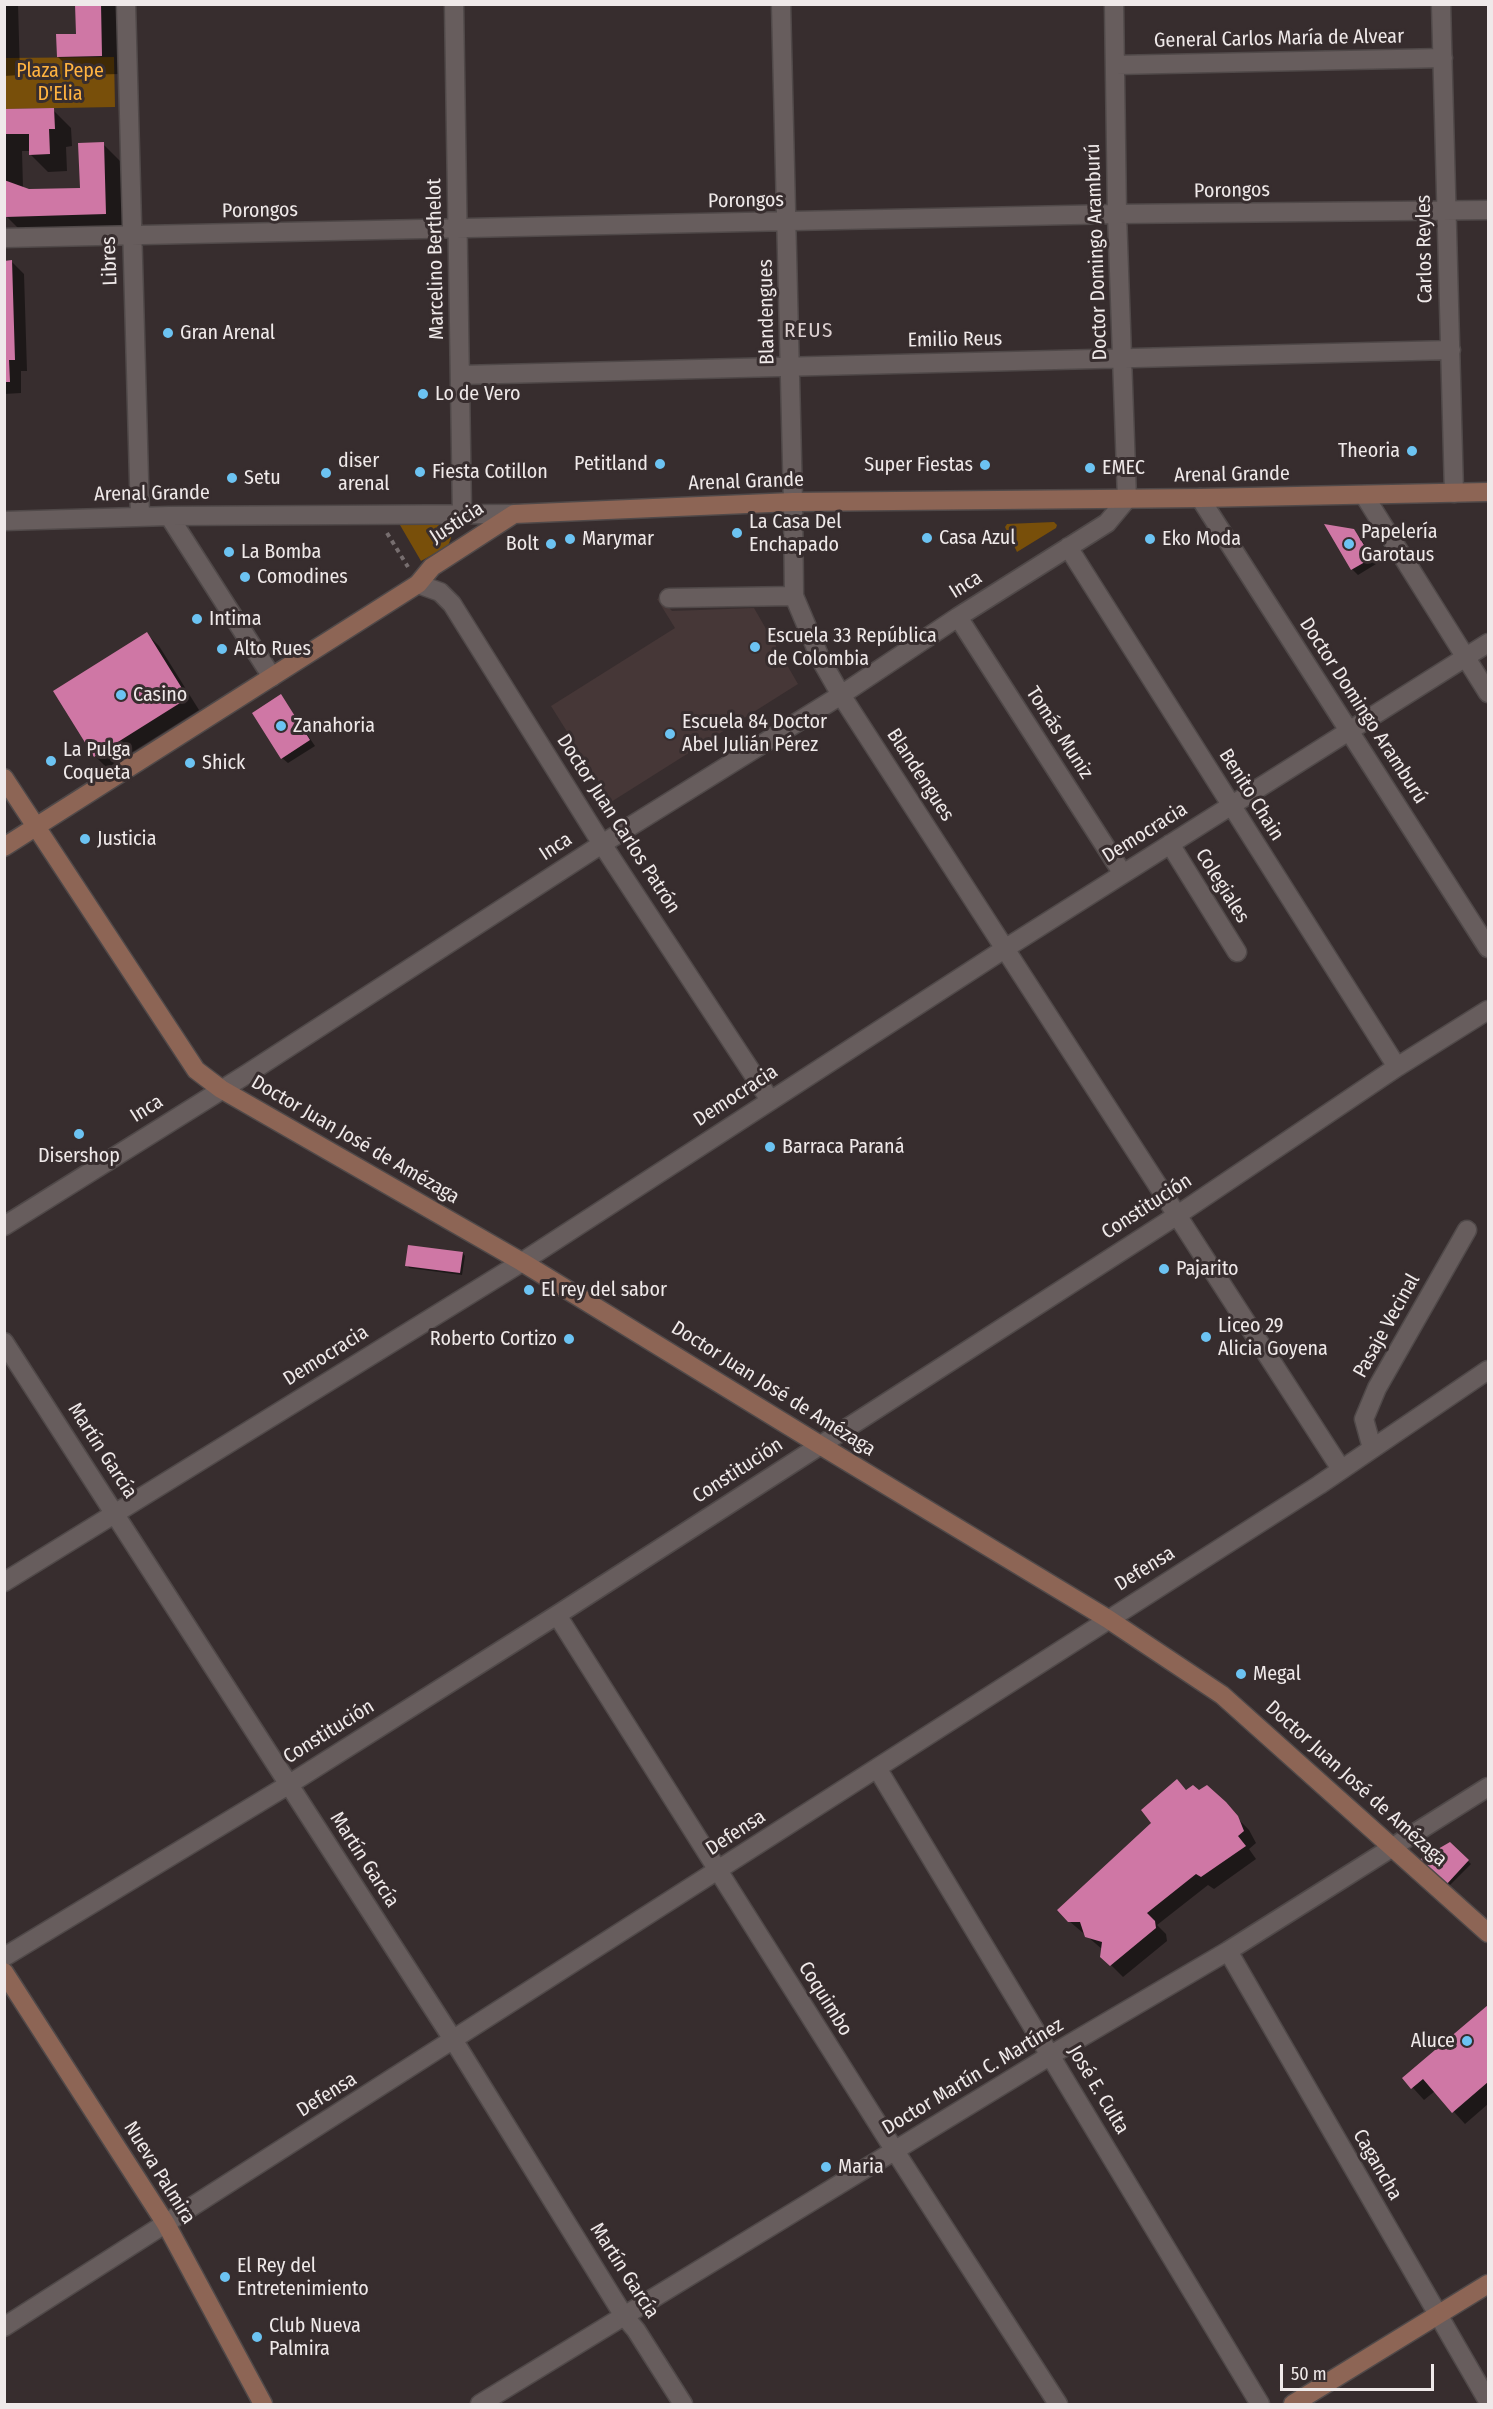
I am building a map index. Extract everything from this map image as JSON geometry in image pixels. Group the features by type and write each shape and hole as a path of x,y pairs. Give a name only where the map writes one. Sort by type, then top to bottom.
{"street":[{"name":"Libres","path":"126,4 140,517"},
{"name":"Marcelino Berthelot","path":"454,4 462,513"},
{"name":"Blandengues","path":"781,4 794,596 821,660 841,695 1341,1469"},
{"name":"Doctor Domingo Aramburú","path":"1114,4 1117,214 1127,499"},
{"name":"Carlos Reyles","path":"1441,4 1454,493"},
{"name":"General Carlos María de Alvear","path":"1116,65 1443,58"},
{"name":"Porongos","path":"4,238 787,223 1117,214 1488,210"},
{"name":"Emilio Reus","path":"461,375 1450,350"},
{"name":"Arenal Grande","path":"4,521 169,516 514,513 793,502 1200,498 1488,492"},
{"path":"1364,495 1488,693"},
{"name":"Doctor Domingo Aramburú","path":"1200,498 1488,948"},
{"name":"Inca","path":"4,1226 602,844 841,695 957,617 1107,522 1127,499"},
{"name":"Justicia","path":"4,848 418,584 432,567 514,513"},
{"path":"169,516 272,677"},
{"name":"Benito Chain","path":"1068,547 1397,1067"},
{"name":"Doctor Juan Carlos Patrón","path":"418,584 440,592 452,604 602,844 770,1100"},
{"path":"669,598 794,596"},
{"name":"Tomás Muniz","path":"957,617 1123,874"},
{"name":"Democracia","path":"4,1582 522,1262 1006,948 1488,643"},
{"name":"Doctor Juan José de Amézaga","path":"4,778 196,1070 221,1089 522,1262 1108,1619 1222,1695 1488,1933"},
{"name":"Colegiales","path":"1170,844 1237,952"},
{"name":"Constitución","path":"4,1957 288,1785 557,1615 1176,1216 1397,1067 1488,1010"},
{"name":"Pasaje Vecinal","path":"1372,1448 1364,1419 1377,1388 1467,1230"},
{"name":"Martín García","path":"4,1342 454,2041 624,2316 636,2330 683,2404"},
{"name":"Defensa","path":"4,2327 718,1872 1319,1485 1488,1370"},
{"name":"Coquimbo","path":"557,1615 895,2151 1058,2404"},
{"name":"José E. Culta","path":"877,1768 1260,2404"},
{"name":"Doctor Martín C. Martínez","path":"480,2404 1051,2055 1228,1951 1488,1787"},
{"name":"Cagancha","path":"1228,1951 1488,2401"},
{"name":"Nueva Palmira","path":"4,1972 166,2224 263,2404"},
{"path":"1293,2404 1488,2284"}],"path":[{"path":"376,514 418,584"}],"shaded area":[{"path":"660,598 672,611 754,608 798,684 611,802 551,706 675,628 657,599"}],"green space":[{"name":"Plaza Pepe D'Elia","path":"114,57 115,107 5,109 4,58"},
{"path":"1054,522 1057,525 1056,528 1017,552 1005,527 1007,524"},
{"path":"431,524 444,527 451,538 448,546 421,561 400,525"}],"building":[{"path":"75,4 101,4 102,56 57,57 56,34 76,34"},
{"path":"54,108 55,129 49,129 50,154 29,155 29,134 4,134 4,109"},
{"path":"104,142 106,214 5,217 4,180 29,189 80,188 78,143"},
{"path":"12,260 15,360 9,360 10,382 4,382 4,261"},
{"name":"Papelería Garotaus","path":"1324,524 1354,529 1372,558 1351,570"},
{"name":"Casino","path":"147,632 188,698 94,757 53,691"},
{"name":"Zanahoria","path":"281,694 310,740 281,759 252,713"},
{"path":"408,1245 463,1252 460,1273 405,1266"},
{"path":"1177,1779 1186,1790 1193,1785 1199,1790 1207,1785 1226,1802 1238,1816 1244,1831 1238,1836 1246,1846 1201,1877 1196,1874 1147,1913 1155,1921 1156,1928 1110,1966 1100,1957 1102,1942 1085,1937 1080,1922 1068,1922 1057,1910 1151,1823 1141,1810"},
{"path":"1450,1842 1469,1860 1446,1885 1419,1860"},
{"name":"Aluce","path":"1488,2005 1488,2082 1452,2113 1423,2079 1411,2089 1402,2078"}],"place":[{"name":"Gran Arenal","path":"168,333"},
{"name":"Lo de Vero","path":"423,394"},
{"name":"Theoria","path":"1412,451"},
{"name":"Petitland","path":"660,464"},
{"name":"Super Fiestas","path":"985,465"},
{"name":"EMEC","path":"1090,468"},
{"name":"Fiesta Cotillon","path":"420,472"},
{"name":"diser arenal","path":"326,473"},
{"name":"Setu","path":"232,478"},
{"name":"La Casa Del Enchapado","path":"737,533"},
{"name":"Casa Azul","path":"927,538"},
{"name":"Marymar","path":"570,539"},
{"name":"Eko Moda","path":"1150,539"},
{"name":"Bolt","path":"551,544"},
{"name":"Papelería Garotaus","path":"1349,544"},
{"name":"La Bomba","path":"229,552"},
{"name":"Comodines","path":"245,577"},
{"name":"Intima","path":"197,619"},
{"name":"Escuela 33 República de Colombia","path":"755,647"},
{"name":"Alto Rues","path":"222,649"},
{"name":"Casino","path":"121,695"},
{"name":"Zanahoria","path":"281,726"},
{"name":"Escuela 84 Doctor Abel Julián Pérez","path":"670,734"},
{"name":"La Pulga Coqueta","path":"51,761"},
{"name":"Shick","path":"190,763"},
{"name":"Justicia","path":"85,839"},
{"name":"Disershop","path":"79,1134"},
{"name":"Barraca Paraná","path":"770,1147"},
{"name":"Pajarito","path":"1164,1269"},
{"name":"El rey del sabor","path":"529,1290"},
{"name":"Liceo 29 Alicia Goyena","path":"1206,1337"},
{"name":"Roberto Cortizo","path":"569,1339"},
{"name":"Megal","path":"1241,1674"},
{"name":"Aluce","path":"1467,2041"},
{"name":"Maria","path":"826,2167"},
{"name":"El Rey del Entretenimiento","path":"225,2277"},
{"name":"Club Nueva Palmira","path":"257,2337"}],"district":[{"name":"REUS","path":"809,331"}]}
